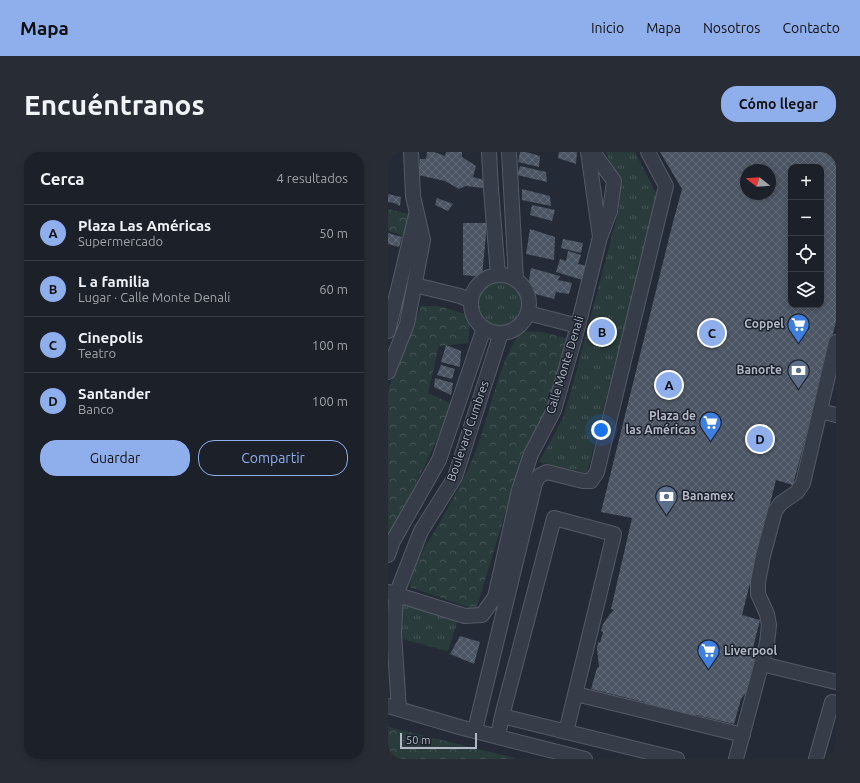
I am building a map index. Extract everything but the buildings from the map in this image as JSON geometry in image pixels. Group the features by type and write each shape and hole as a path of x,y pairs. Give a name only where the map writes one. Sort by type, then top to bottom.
{"street":[{"path":"388,372 407,324 423,240 413,196 411,152"},
{"path":"489,152 498,275"},
{"path":"509,152 516,280"},
{"name":"Calle Monte Denali","path":"392,594 465,616 482,615 495,597 519,490 531,454 554,410 578,326 600,238 588,152"},
{"path":"593,152 614,181 610,211 600,238"},
{"path":"474,730 534,483 539,476 547,472 583,481 591,481 597,472 666,186 648,152"},
{"path":"388,331 417,213"},
{"path":"498,275 508,276 516,280 523,286 528,294 530,303 525,320 519,327 501,334 490,332 478,324 474,318 471,301 474,291 480,283 489,277 498,275"},
{"path":"415,285 460,296 471,301"},
{"path":"528,313 578,326"},
{"name":"Boulevard Cumbres","path":"388,555 393,541 439,460 484,328"},
{"name":"Boulevard Cumbres","path":"393,708 394,634 392,594 421,531 455,477 501,334"},
{"path":"736,759 767,643 767,614 758,594 758,582 763,556 775,511 781,503 797,492 803,483 836,342"},
{"path":"820,411 836,415"},
{"path":"498,736 554,518 614,534 566,732"},
{"path":"762,664 836,682"},
{"path":"576,694 743,735"},
{"path":"816,759 832,702"},
{"path":"393,708 498,736 535,753 585,759"},
{"path":"502,716 677,759"}],"green space":[{"path":"606,152 635,152 656,193 635,286 587,473 539,462 563,418 619,209 616,178"},
{"path":"388,209 408,214 405,236 388,231"},
{"path":"493,281 503,281 512,285 518,291 522,300 522,310 518,319 512,325 503,329 493,329 484,325 478,319 474,310 474,300 478,291 484,285"},
{"path":"421,306 438,306 471,316 468,343 439,346 428,393 454,405 388,541 388,390"},
{"path":"521,331 542,332 569,339 548,412 523,454 476,610 410,587 418,560 464,478 481,438 500,375"},
{"path":"403,601 458,620 448,651 402,639"},
{"path":"388,727 515,758 388,759"}],"place":[{"name":"L a familia","path":"602,332"},
{"name":"Cinepolis","path":"712,333"},
{"name":"Coppel","path":"799,344"},
{"name":"Plaza Las Américas","path":"669,385"},
{"name":"Banorte","path":"798,390"},
{"name":"Santander","path":"760,439"},
{"name":"Plaza de las Américas","path":"711,442"},
{"name":"Banamex","path":"667,516"},
{"name":"Liverpool","path":"709,670"}]}
